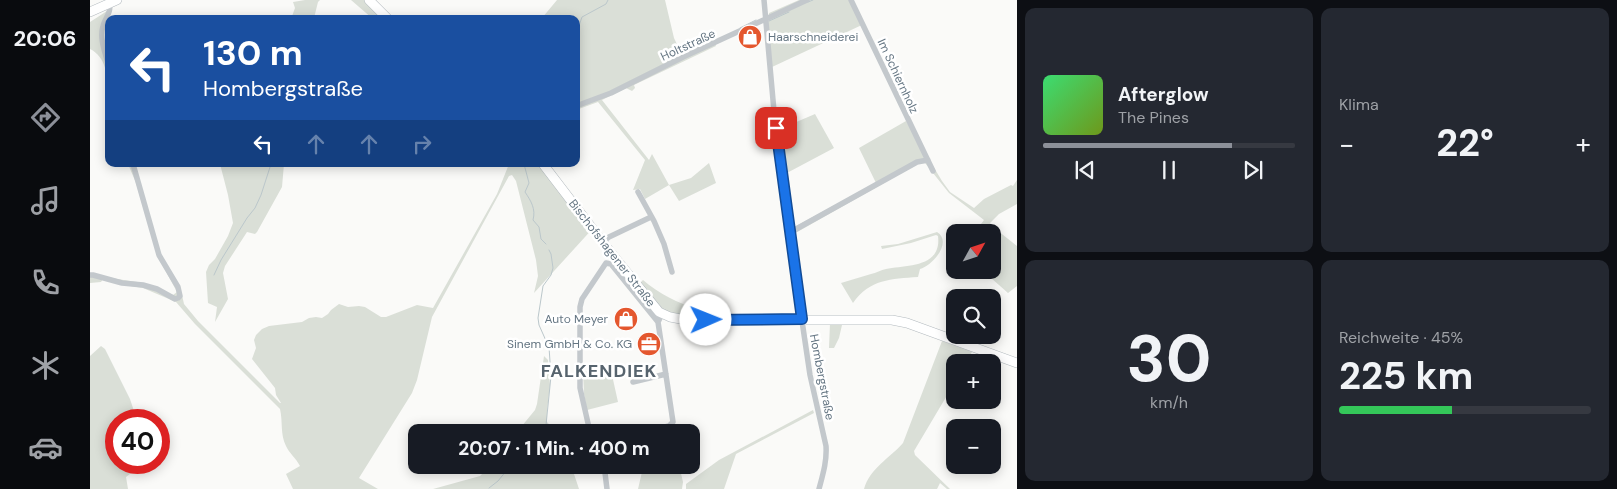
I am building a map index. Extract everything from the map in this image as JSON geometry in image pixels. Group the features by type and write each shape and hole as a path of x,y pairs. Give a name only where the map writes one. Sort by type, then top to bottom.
{"street":[{"path":"369,0 384,15"},
{"name":"Hombergstraße","path":"764,0 774,111 789,233 810,375 826,446 825,468 819,489"},
{"name":"Holtstraße","path":"580,105 611,93 807,0"},
{"name":"Im Schiernholz","path":"851,0 933,171"},
{"path":"90,12 114,2"},
{"path":"108,15 114,2"},
{"path":"105,22 101,37 105,52"},
{"path":"789,233 917,162 928,160"},
{"path":"90,275 122,283 143,285 157,289 175,299 180,296 178,287 159,256 134,167"},
{"name":"Bischofshagener Straße","path":"544,167 660,318 686,320 802,319 899,321 1017,363"},
{"path":"638,192 664,244 672,272"},
{"path":"603,242 651,217"},
{"path":"588,424 580,388 580,307 582,299 606,263 610,264 660,318 673,422 671,424"},
{"path":"633,382 666,374"},
{"path":"606,474 608,489"}],"shaded area":[{"path":"320,0 315,15 292,15 295,8 293,2"},
{"path":"351,0 375,0 389,15 368,15"},
{"path":"557,0 665,0 674,38 681,53 714,39 716,46 634,85 635,88 632,91 626,88 602,100 649,160 652,154 669,185 645,199 640,189 633,190 645,160 598,102 580,109 580,15 544,15"},
{"path":"799,0 853,0 864,24 772,67 768,23 769,13"},
{"path":"107,11 101,29 105,46 105,69 103,62 90,49 90,22"},
{"path":"815,114 834,148 785,174 780,129"},
{"path":"906,121 950,192 974,208 984,199 1011,185 1013,186 1017,180 1017,204 999,214 991,224 981,224 984,220 949,193 925,163 919,163 792,235 792,227 876,183 859,148"},
{"path":"709,163 716,183 679,201 669,185 691,178"},
{"path":"129,167 135,167 161,255 182,295 184,304 198,321 280,403 275,388 252,359 256,348 254,340 256,335 262,329 269,326 302,322 309,318 322,318 339,304 348,307 365,307 381,317 386,317 417,305 433,308 497,194 508,167 550,167 595,226 534,293 538,276 536,260 516,181 512,175 509,176 432,317 417,380 412,393 359,478 378,489 293,489 286,474 300,466 287,449 284,441 280,409 195,324 176,302 143,288 103,279 101,282 90,283 90,273 144,283 173,295 177,292 157,255 136,183"},
{"path":"221,167 284,167 282,187 257,232 255,234 247,232 225,266 223,273 228,299 215,322 217,307 208,303 206,272 228,236 233,223"},
{"path":"937,232 943,242 942,247 935,259 920,269 918,277 890,280 874,285 860,295 853,303 841,283 884,269 921,263 934,254 938,246 938,236 882,249 881,246 898,244"},
{"path":"1001,233 1017,246 1017,286 1008,293 992,279 1001,279"},
{"path":"643,280 669,298 698,309 699,315 677,314 664,310 640,283"},
{"path":"830,323 842,325 834,348 829,348"},
{"path":"942,341 972,352 971,354 946,354 946,397 914,451 915,455 950,489 947,489 940,483 937,489 864,489 876,469 903,443"},
{"path":"101,346 105,349 133,409 105,409 105,474 130,474 126,477 128,489 90,489 90,356"},
{"path":"544,356 548,360 550,385 547,411 547,422 549,424 524,424 535,410"},
{"path":"610,366 618,402 587,410 583,372"},
{"path":"813,410 814,413 736,454 724,489 686,489 686,484 719,460"},
{"path":"482,474 574,474 579,489 433,489"},
{"path":"642,474 681,474 682,489 638,489"}],"waterway":[{"path":"580,23 582,17 606,4 608,0"},
{"path":"808,2 813,0"},
{"path":"769,21 789,12"},
{"path":"740,28 756,20"},
{"path":"214,275 221,260 255,208 270,167"},
{"path":"525,167 529,183 525,192 531,202 533,220 539,227 541,239 546,244"},
{"path":"547,343 538,318 543,286 551,275 553,268 549,250"},
{"path":"546,424 551,376 549,347"},
{"path":"489,488 504,474"}],"place":[{"name":"Haarschneiderei","path":"750,37"},
{"name":"Auto Meyer","path":"626,319"},
{"name":"Sinem GmbH & Co. KG","path":"649,344"}],"district":[{"name":"FALKENDIEK","path":"599,371"}],"route":[{"path":"706,320 802,319 776,128"}]}
